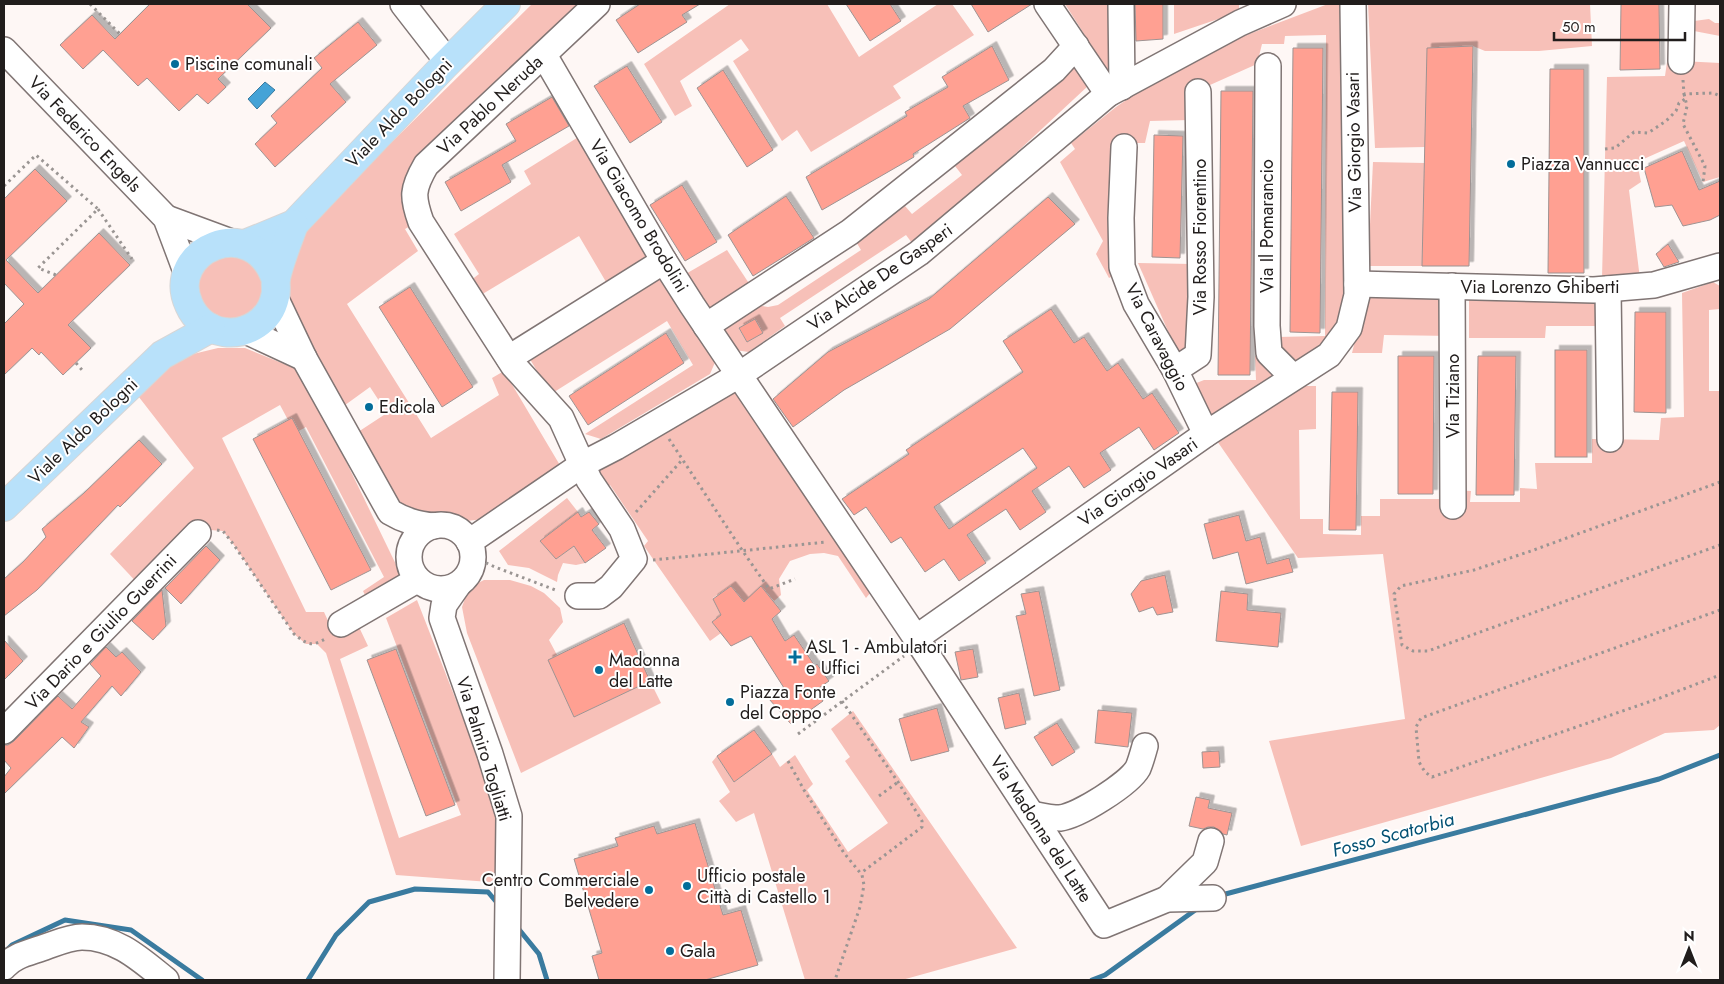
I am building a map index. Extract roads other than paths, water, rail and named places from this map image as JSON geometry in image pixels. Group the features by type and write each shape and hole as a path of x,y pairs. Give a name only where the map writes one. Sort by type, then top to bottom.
{"main road":[{"name":"Viale Aldo Bologni","path":"238,243 294,224 448,62 506,4"},
{"name":"Viale Aldo Bologni","path":"276,288 294,224"},
{"path":"238,243 256,250 265,258 272,268 276,288 272,308 265,318 246,330 228,333 211,328 200,322 192,312 187,301 185,288 187,274 194,261 204,251 217,244 238,243"},
{"name":"Viale Aldo Bologni","path":"162,354 187,301"},
{"name":"Viale Aldo Bologni","path":"4,507 162,354 211,328"}],"street":[{"name":"Via Pablo Neruda","path":"578,596 599,596 611,586 634,559 622,529 589,480 562,418 509,358 421,222 414,203 415,188 426,165 597,4"},
{"path":"1047,4 1076,46 1115,90"},
{"path":"1115,90 1122,4"},
{"name":"Via Alcide De Gasperi","path":"471,549 583,464 739,375 929,246 1115,90 1239,14 1283,4"},
{"name":"Via Giorgio Vasari","path":"916,638 1206,434 1329,355 1349,328 1357,295 1353,4"},
{"path":"1681,61 1682,4"},
{"path":"405,5 448,62"},
{"path":"706,326 850,232 1054,70 1076,46"},
{"name":"Via Federico Engels","path":"4,50 166,218 187,274"},
{"name":"Via Giacomo Brodolini","path":"544,55 664,260 739,375"},
{"name":"Via Il Pomarancio","path":"1268,66 1267,326 1269,352 1293,377"},
{"name":"Via Rosso Fiorentino","path":"1175,370 1198,355 1201,298 1198,92"},
{"name":"Via Caravaggio","path":"1124,147 1121,218 1122,267 1136,304 1175,370 1206,434"},
{"name":"Via Federico Engels","path":"166,218 238,243"},
{"path":"509,358 664,260"},
{"name":"Via Lorenzo Ghiberti","path":"1357,284 1594,290 1654,286 1720,266"},
{"name":"Via Tiziano","path":"1452,286 1453,506"},
{"path":"276,288 304,358 390,512 406,528 409,565 421,583 433,589 441,590 458,585"},
{"path":"1608,289 1610,440"},
{"path":"246,330 304,358"},
{"path":"739,375 916,638"},
{"path":"390,512 415,524 444,525 454,528 463,534 471,549 472,568 444,605 442,618"},
{"path":"409,548 418,534 434,526"},
{"name":"Via Dario e Giulio Guerrini","path":"4,731 198,533"},
{"path":"341,624 421,583"},
{"name":"Via Palmiro Togliatti","path":"421,583 442,618 490,754 509,816 507,980"},
{"name":"Via Madonna del Latte","path":"916,638 1104,925 1167,899 1213,898"},
{"path":"1032,814 1046,818 1062,818 1092,805 1128,780 1138,768 1145,746"},
{"path":"1167,899 1206,862 1211,841"},
{"path":"4,967 18,957 71,938 82,936 106,940 132,952 166,980"}],"water":[{"path":"265,82 275,90 257,109 248,99"}],"waterway":[{"name":"Fosso Scatorbia","path":"1218,896 1659,779 1720,755"},
{"name":"Fosso Scatorbia","path":"308,980 336,935 369,902 415,889 488,892 499,905"},
{"name":"Fosso Scatorbia","path":"1092,980 1105,975 1198,908"},
{"name":"Fosso Scatorbia","path":"7,950 12,945 65,920 131,930 202,980"},
{"name":"Fosso Scatorbia","path":"517,927 539,954 547,980"}],"place":[{"name":"Piscine comunali","path":"175,64"},
{"name":"Piazza Vannucci","path":"1511,164"},
{"name":"Edicola","path":"369,407"},
{"name":"ASL 1 - Ambulatori e Uffici","path":"795,657"},
{"name":"Madonna del Latte","path":"599,670"},
{"name":"Piazza Fonte del Coppo","path":"730,702"},
{"name":"Ufficio postale Città di Castello 1","path":"687,886"},
{"name":"Centro Commerciale Belvedere","path":"649,890"},
{"name":"Gala","path":"670,951"}]}
